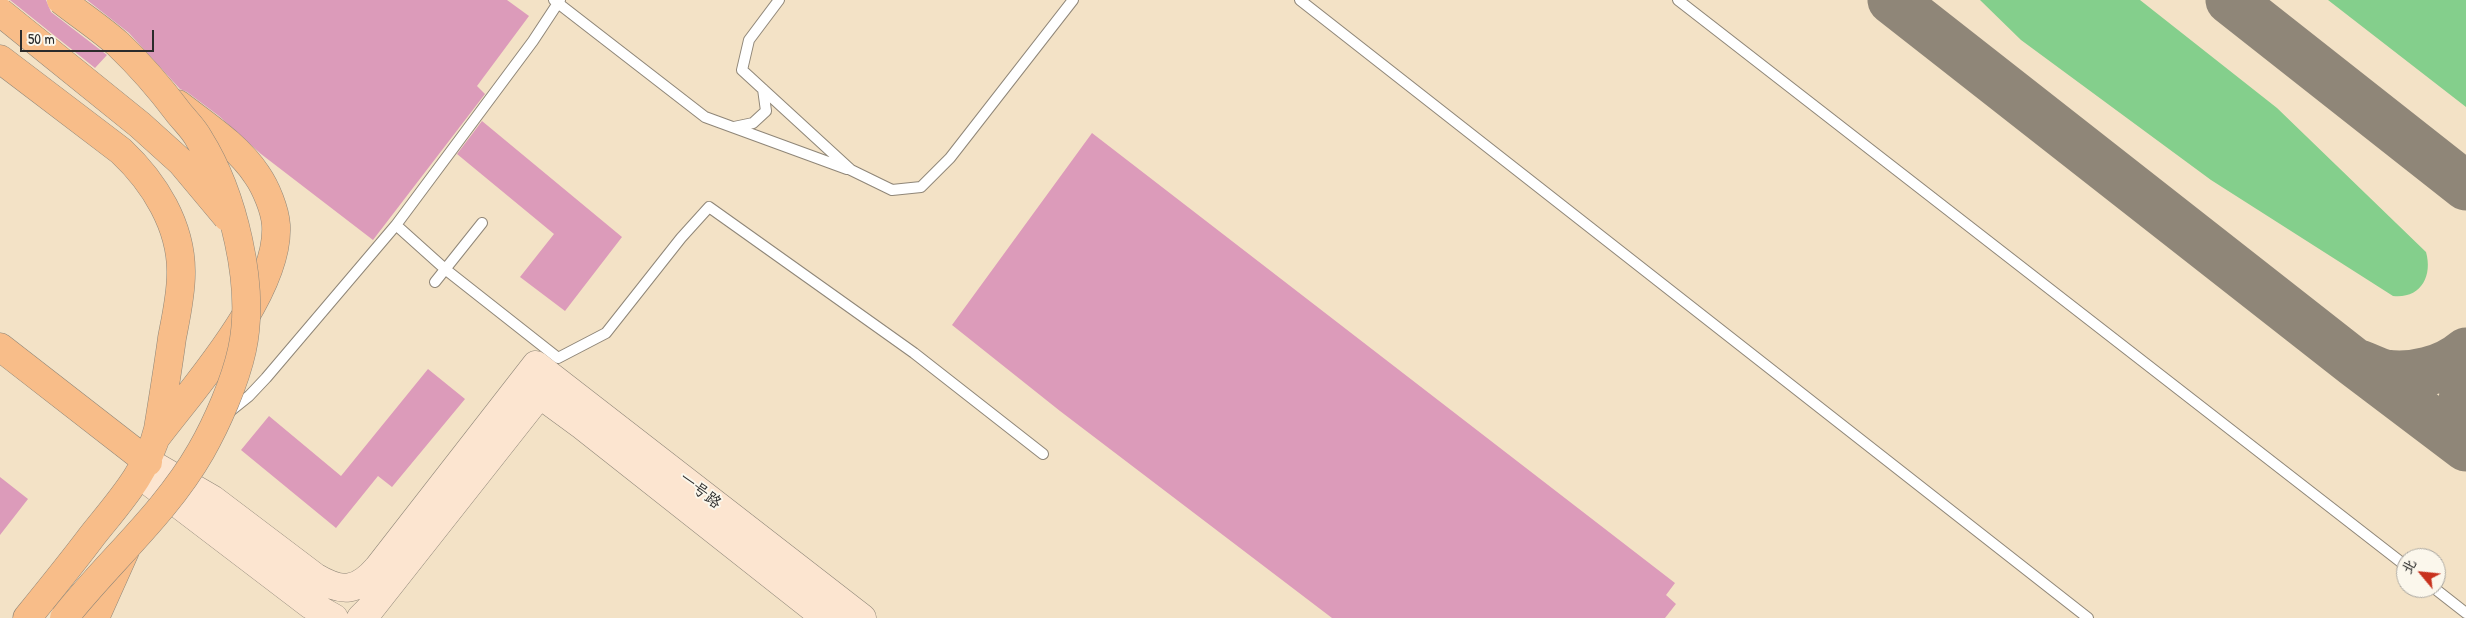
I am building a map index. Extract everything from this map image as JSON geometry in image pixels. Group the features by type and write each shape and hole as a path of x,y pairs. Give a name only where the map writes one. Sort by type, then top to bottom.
{"main road":[{"path":"27,618 148,458 251,308 265,277 273,250 276,225 269,201 258,175 240,155 46,0"},
{"path":"61,0 117,44 160,89 199,138 220,181 236,227 243,274 245,328 242,350 235,372 201,451 177,485 127,547 86,590 64,618"},
{"path":"0,12 140,125 181,162 236,227"},
{"path":"0,59 121,151 139,168 164,207 172,226 180,254 180,290 148,458"},
{"path":"0,347 148,458 212,499 315,577 333,586 343,588 354,587 366,581 538,380"},
{"path":"361,618 372,608 538,380"},
{"name":"一号路","path":"538,380 826,618"},
{"name":"一号路","path":"538,380 862,618"},
{"path":"148,458 311,605 334,618"},
{"path":"95,618 127,547"}],"lane":[{"path":"779,0 749,40 742,70 851,170"},
{"path":"199,436 249,396 396,225 533,41 557,1 705,116 851,170 892,190 921,187 950,158 1073,0"},
{"path":"1300,0 2088,618"},
{"path":"1678,0 2396,558"},
{"path":"734,127 754,123 766,111 763,89"},
{"path":"396,225 445,269 558,358 606,333 681,238 709,207 914,353 1043,454"},
{"path":"435,282 482,223"},
{"path":"2446,597 2466,613"}],"green space":[{"path":"1980,0 2140,0 2277,108 2426,252 2428,270 2426,278 2417,290 2411,294 2393,296 2211,180 2021,40"},
{"path":"2328,0 2466,0 2466,107"}],"building":[{"path":"10,0 46,0 51,12 107,55 95,68"},
{"path":"87,0 507,0 529,16 477,86 485,94 373,240 261,154 219,116 187,92 180,89 129,33"},
{"path":"482,121 622,237 565,311 520,277 554,234 457,154"},
{"path":"1092,133 1675,583 1666,595 1676,604 1665,618 1332,618 1060,411 952,325"},
{"path":"428,369 465,399 392,487 378,476 336,528 241,450 269,416 341,476"},
{"path":"0,477 28,499 0,535"}],"taxiway":[{"path":"1892,0 2355,363 2466,447"},
{"path":"2230,0 2466,186"},
{"path":"2359,364 2385,374 2417,374 2448,364 2466,352"},
{"path":"2466,372 2463,402 2466,420"}]}
